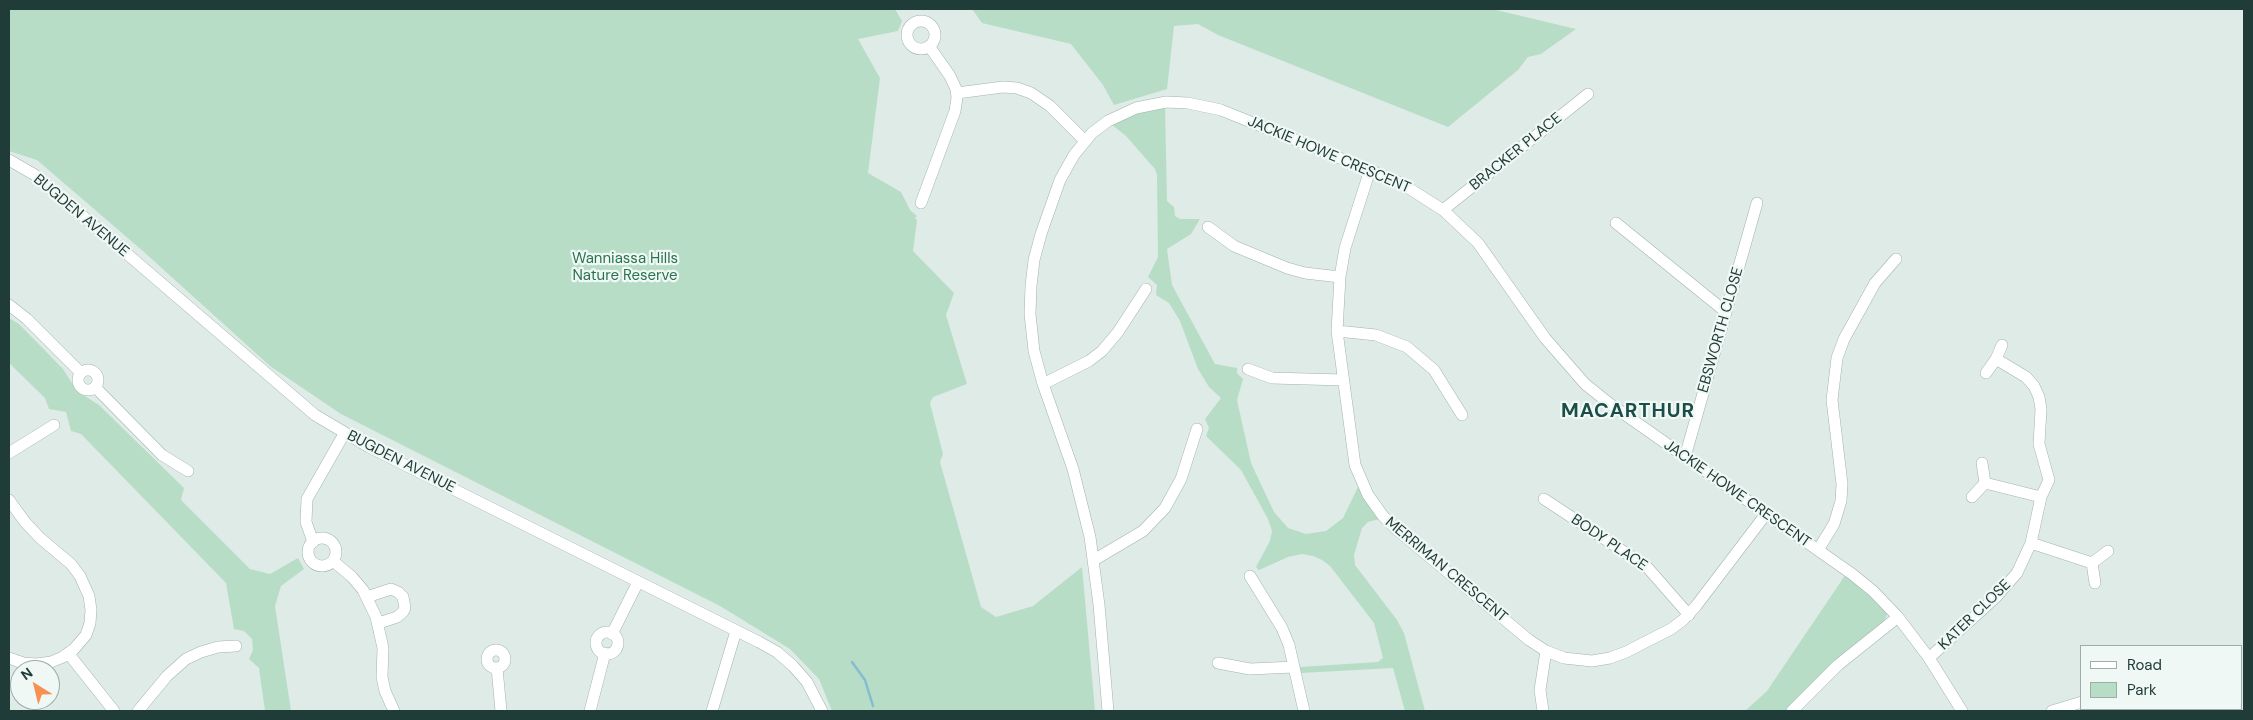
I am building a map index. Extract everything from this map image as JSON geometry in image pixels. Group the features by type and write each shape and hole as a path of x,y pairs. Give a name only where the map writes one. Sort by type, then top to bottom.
{"street":[{"path":"921,203 955,111 957,93 950,76 929,46"},
{"path":"957,93 1003,87 1017,88 1031,93 1050,106 1085,141"},
{"name":"BRACKER PLACE","path":"1443,210 1588,94"},
{"name":"JACKIE HOWE CRESCENT","path":"1108,711 1094,560 1073,469 1043,384 1031,334 1031,286 1034,260 1060,180 1068,163 1085,141 1108,121 1136,108 1156,103 1188,102 1221,110 1370,170 1398,182 1443,210 1478,243 1545,338 1585,384 1610,404 1852,574 1898,617 1929,658 1962,711"},
{"name":"BUGDEN AVENUE","path":"9,160 35,176 315,415 344,434 777,652 807,682 822,711"},
{"name":"MERRIMAN CRESCENT","path":"1370,170 1345,248 1340,277 1338,331 1355,465 1366,492 1376,508 1396,529 1529,640 1546,651 1574,660 1592,661 1610,658 1671,629 1689,615 1766,514"},
{"name":"EBSWORTH CLOSE","path":"1685,457 1757,203"},
{"path":"1616,223 1726,312"},
{"path":"1208,227 1234,246 1287,268 1305,273 1340,277"},
{"path":"1818,550 1834,524 1841,501 1842,484 1832,400 1837,358 1844,339 1875,283 1896,259"},
{"path":"1043,384 1089,361 1102,351 1118,332 1146,288"},
{"path":"9,304 27,319 81,373 88,370 95,373 98,380 95,387 162,455 188,471"},
{"path":"1338,331 1376,335 1407,347 1434,370 1462,415"},
{"path":"1986,373 1996,359 2002,345"},
{"name":"KATER CLOSE","path":"1929,658 2010,582 2022,564 2031,543 2040,497 2049,480 2039,444 2041,409 2039,397 2034,386 2026,377 1996,359"},
{"path":"1248,369 1272,378 1343,380"},
{"path":"9,453 54,425"},
{"path":"1094,560 1143,531 1165,508 1182,479 1197,429"},
{"path":"313,542 305,516 307,498 344,434"},
{"path":"1982,463 1985,483"},
{"path":"1985,483 2040,497"},
{"path":"1972,497 1985,483"},
{"name":"BODY PLACE","path":"1544,499 1647,567 1689,615"},
{"path":"9,500 24,522 71,564 84,582 91,603 90,623 82,641 68,653 51,662 37,664 22,663 9,658"},
{"path":"318,539 329,540 335,550 333,561 323,566 312,562 308,552 313,542 318,539"},
{"path":"2031,543 2092,563"},
{"path":"2092,563 2108,551"},
{"path":"333,561 352,577 368,597 379,624 382,648 382,677 385,691 394,711"},
{"path":"2092,563 2095,583"},
{"path":"1250,576 1282,628 1294,667 1304,711"},
{"path":"612,634 638,582"},
{"path":"368,597 391,589 403,597 405,608 403,612 397,617 379,624"},
{"path":"1792,711 1838,665 1898,617"},
{"path":"712,711 736,630"},
{"path":"603,633 612,634 617,639 617,647 612,652 605,654 598,648 597,639 603,633"},
{"path":"138,711 167,676 186,660 201,652 218,647 236,646"},
{"path":"1543,711 1540,690 1546,651"},
{"path":"68,653 114,711"},
{"path":"590,711 605,654"},
{"path":"1218,663 1250,669 1294,667"},
{"path":"497,668 501,711"},
{"path":"2052,711 2080,704"}],"green space":[{"name":"Wanniassa Hills Nature Reserve","path":"9,9 895,9 902,21 898,31 858,39 880,78 868,173 901,192 910,210 917,216 915,218 917,220 913,251 954,293 946,315 967,384 933,397 930,403 943,454 940,462 981,607 996,617 1033,606 1082,567 1095,711 832,711 819,679 790,649 720,606 341,414 270,366 144,252 37,160 9,151"},
{"path":"972,9 1492,9 1576,29 1541,54 1528,57 1518,70 1448,127 1218,35 1198,24 1174,26 1167,89 1114,105 1103,85 1071,44 982,23"},
{"path":"1165,106 1167,201 1174,207 1175,216 1180,219 1200,219 1191,234 1167,249 1172,285 1215,364 1237,368 1237,373 1243,379 1237,400 1251,463 1274,512 1288,528 1306,534 1326,531 1343,518 1358,487 1380,519 1368,522 1362,528 1354,555 1355,565 1397,620 1404,633 1425,711 1405,711 1393,668 1301,673 1300,667 1378,662 1383,658 1374,623 1330,566 1322,560 1302,554 1288,557 1259,570 1256,567 1270,541 1272,531 1268,519 1241,470 1206,436 1209,428 1205,419 1221,398 1209,387 1198,369 1180,321 1169,303 1156,295 1157,285 1148,277 1158,257 1157,175 1155,169 1126,136 1111,124 1139,111"},
{"path":"9,318 19,324 63,369 77,391 99,405 184,488 181,500 250,569 270,574 298,558 304,569 281,586 275,606 291,711 265,711 259,668 249,659 253,650 252,639 244,631 234,629 226,583 81,434 71,431 66,412 49,409 45,398 9,363"},
{"path":"1846,574 1885,610 1887,614 1884,623 1810,686 1787,711 1745,711 1767,691"}],"waterway":[{"path":"852,662 865,680 873,706"}],"district":[{"name":"MACARTHUR","path":"1628,412"}]}
